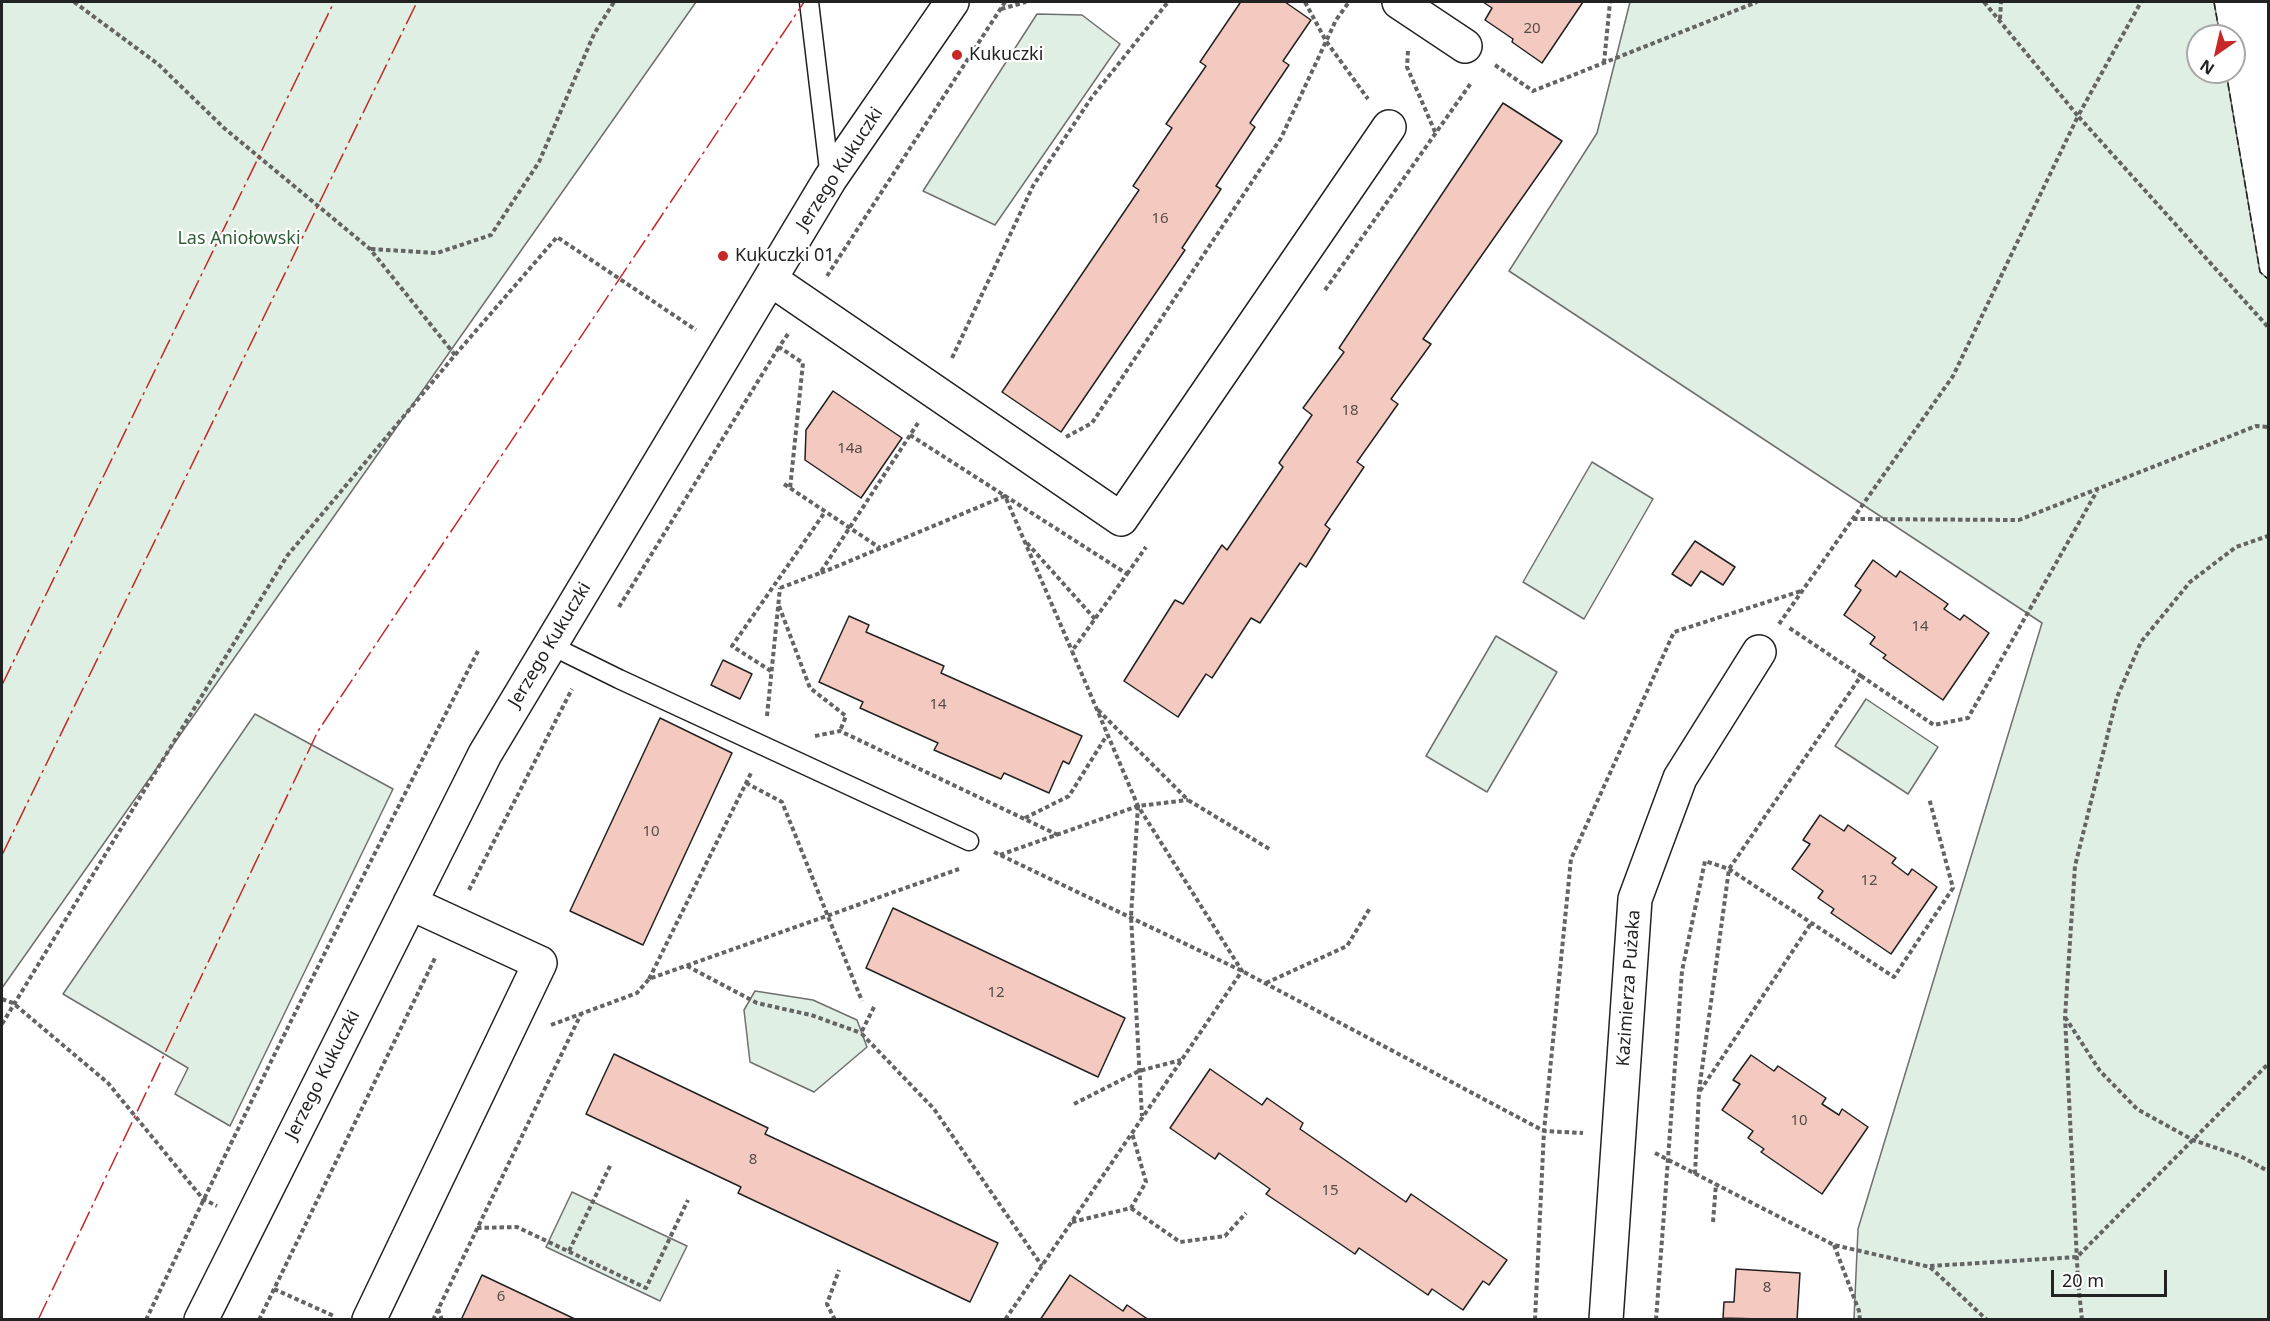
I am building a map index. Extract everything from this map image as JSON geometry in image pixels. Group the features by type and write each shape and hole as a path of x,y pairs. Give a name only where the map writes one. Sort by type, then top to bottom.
{"street":[{"name":"Jerzego Kukuczki","path":"201,1319 485,754 830,179 952,2"},
{"path":"1404,5 1465,46"},
{"path":"770,279 1121,519 1389,127"},
{"name":"Kazimierza Pużaka","path":"1606,1320 1635,899 1680,778 1759,651"},
{"path":"369,1320 540,963 410,903"}],"lane":[{"path":"808,2 830,179"},
{"path":"550,645 969,842"}],"path":[{"path":"74,2 158,64 224,128 370,249 455,355"},
{"path":"370,249 437,253 491,235 540,162 594,34 614,2"},
{"path":"615,613 779,347 1005,2"},
{"path":"1001,9 1026,2"},
{"path":"820,573 937,393 1033,186 1092,98 1168,2"},
{"path":"1299,2 1306,4 1326,41 1389,127"},
{"path":"1058,442 1092,423 1281,138 1336,20 1349,2"},
{"path":"1604,63 1610,2"},
{"path":"1465,46 1533,91 1757,2"},
{"path":"1984,2 2078,116 2268,327"},
{"path":"2000,20 2001,2"},
{"path":"1759,651 1953,376 2078,116 2141,2"},
{"path":"1404,5 1407,67 1435,132"},
{"path":"2,1024 287,556 557,237 761,376"},
{"path":"779,347 803,363 790,489"},
{"path":"1852,519 2019,520 2256,426 2268,427"},
{"path":"910,435 1127,574 1072,651"},
{"path":"784,484 880,548"},
{"path":"1780,622 1934,725 1968,718 2097,489"},
{"path":"1005,496 1138,806 1242,971"},
{"path":"780,588 1005,496"},
{"path":"772,672 732,646 825,512"},
{"path":"2082,1320 2065,1017 2075,866 2117,698 2141,642 2190,582 2236,547 2268,536"},
{"path":"1024,540 1095,619"},
{"path":"775,585 780,588"},
{"path":"502,1042 637,993 649,979 764,746 780,588"},
{"path":"778,603 810,688 846,716 840,731"},
{"path":"146,1320 203,1199 478,651"},
{"path":"259,1320 453,923 585,663"},
{"path":"1695,1174 1699,1091 1729,869 1861,676"},
{"path":"1096,708 1188,800 1271,850"},
{"path":"764,746 840,731 1058,835"},
{"path":"1025,818 1070,796 1107,734"},
{"path":"746,783 782,802 862,1001"},
{"path":"1656,1320 1682,971 1705,861 1729,869 1894,977 1953,888 1929,798"},
{"path":"989,859 1138,806 1188,800"},
{"path":"1138,806 1131,916 1142,1118"},
{"path":"969,842 1131,916 1242,971 1544,1131 1619,1135 1834,1245 1930,1266 2077,1257 2268,1064"},
{"path":"649,979 968,866"},
{"path":"1265,984 1347,946 1370,908"},
{"path":"1699,1091 1812,922"},
{"path":"686,966 757,1003 812,1015 861,1033 934,1109 1042,1266"},
{"path":"1005,1320 1242,971"},
{"path":"2,999 14,1004 108,1083 203,1199 249,1223"},
{"path":"861,1033 874,1007"},
{"path":"433,1320 581,1013"},
{"path":"2065,1017 2100,1071 2137,1109 2193,1140 2240,1156 2268,1171"},
{"path":"1074,1104 1139,1071 1182,1060"},
{"path":"1072,1222 1131,1208 1146,1182 1132,1133"},
{"path":"569,1251 611,1164"},
{"path":"1713,1221 1716,1184"},
{"path":"477,1228 517,1227 646,1288 688,1200"},
{"path":"1131,1208 1180,1242 1226,1236 1246,1213"},
{"path":"1834,1245 1859,1311 1860,1320"},
{"path":"1930,1266 1987,1320"},
{"path":"835,1320 827,1304 839,1270"},
{"path":"274,1289 343,1320"},
{"path":"438,1308 442,1320"}],"green space":[{"name":"Las Aniołowski","path":"2,2 696,2 2,988"},
{"path":"1630,2 2214,2 2218,24 2186,24 2186,84 2228,84 2260,272 2268,279 2268,1319 1854,1319 1858,1229 2042,623 1509,271 1597,133"},
{"path":"1037,14 1082,15 1120,44 995,225 923,191"},
{"path":"1592,462 1653,499 1584,619 1523,582"},
{"path":"1496,636 1557,672 1487,792 1426,756"},
{"path":"1866,699 1938,747 1908,794 1835,746"},
{"path":"255,714 393,789 230,1126 175,1094 188,1068 63,994"},
{"path":"755,991 813,1000 857,1020 867,1047 814,1092 750,1062 744,1010"},
{"path":"572,1192 687,1246 660,1301 546,1247"}],"building":[{"path":"1238,2 1285,2 1311,20 1283,61 1289,65 1250,123 1255,127 1216,186 1221,189 1182,248 1185,250 1061,432 1002,392 1139,190 1133,186 1172,128 1166,124 1206,66 1200,62 1240,3"},
{"path":"1483,2 1583,2 1542,63 1485,20 1492,8"},
{"path":"1503,103 1562,141 1423,339 1431,344 1391,399 1398,404 1357,462 1364,467 1325,525 1330,529 1306,567 1300,563 1260,623 1251,618 1212,678 1206,674 1178,717 1124,681 1175,600 1183,604 1222,545 1227,550 1283,467 1279,463 1312,415 1303,408 1344,352 1339,348"},
{"path":"833,391 902,438 861,498 805,460 806,430"},
{"path":"1695,541 1735,567 1723,585 1701,571 1691,586 1672,574"},
{"path":"1873,560 1896,577 1900,571 1948,604 1944,609 1960,620 1964,615 1989,633 1943,700 1883,658 1886,655 1870,644 1875,637 1844,615 1861,590 1855,586"},
{"path":"849,616 869,625 866,632 944,666 941,673 1082,736 1069,764 1063,761 1049,793 1004,773 1001,779 934,750 938,743 860,708 863,702 819,682"},
{"path":"723,660 752,674 740,699 711,685"},
{"path":"660,718 732,753 643,945 570,911"},
{"path":"1820,815 1844,831 1848,825 1896,858 1892,863 1908,875 1912,869 1937,887 1891,954 1831,913 1834,909 1818,898 1823,891 1792,869 1810,844 1803,840"},
{"path":"893,908 1125,1018 1098,1077 866,968"},
{"path":"614,1054 768,1128 765,1134 998,1243 970,1302 738,1193 741,1187 586,1114"},
{"path":"1751,1055 1774,1071 1778,1066 1826,1098 1822,1104 1839,1115 1842,1109 1868,1127 1822,1194 1761,1152 1764,1149 1748,1138 1753,1131 1722,1110 1740,1084 1733,1080"},
{"path":"1210,1069 1262,1105 1267,1098 1303,1123 1300,1129 1406,1202 1411,1194 1507,1260 1489,1285 1483,1281 1463,1310 1432,1289 1428,1295 1359,1248 1355,1254 1266,1194 1270,1189 1219,1153 1215,1159 1170,1128"},
{"path":"1736,1269 1800,1273 1797,1320 1723,1318 1724,1302 1734,1302"},
{"path":"482,1275 577,1320 461,1320"},
{"path":"1070,1275 1123,1311 1127,1305 1149,1320 1040,1320"}],"fence":[{"path":"2214,2 2218,24"},
{"path":"2228,84 2260,272 2268,279"}],"power":[{"path":"2,685 334,2"},
{"path":"2,855 417,2"},
{"path":"38,1320 318,731 804,2"}],"place":[{"name":"Kukuczki","path":"957,55"},
{"name":"Kukuczki 01","path":"723,256"}]}
